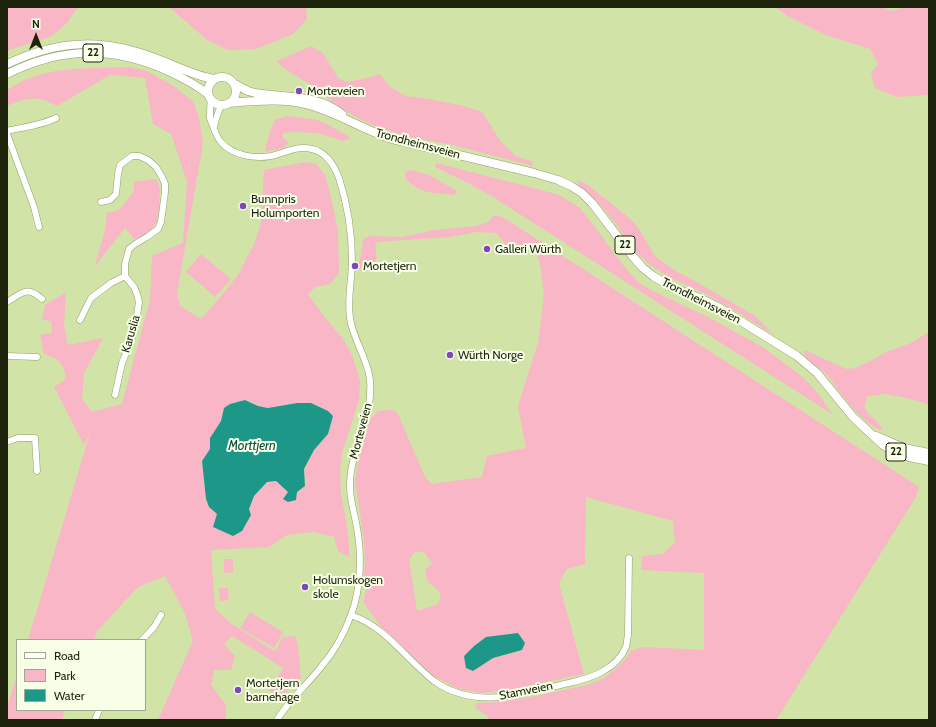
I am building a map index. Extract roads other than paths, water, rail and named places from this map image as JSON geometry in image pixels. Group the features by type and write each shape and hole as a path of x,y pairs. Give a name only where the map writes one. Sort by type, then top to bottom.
{"main road":[{"name":"22","path":"7,64 31,54 52,48 77,44 94,44 119,47 129,50 161,60 200,76 214,79 218,77 226,77 235,84"},
{"name":"22","path":"7,74 34,62 55,57 86,53 107,53 139,59 155,65 187,80 216,103 226,104"},
{"path":"209,97 208,90 214,79"},
{"path":"226,104 232,101 236,95 235,84"},
{"name":"Trondheimsveien","path":"235,84 255,93 302,97 328,105 351,121"},
{"name":"Trondheimsveien","path":"226,104 268,101 300,103 324,110 351,121 372,132 392,139 564,182 588,198 634,258 648,272 671,287 702,299 722,310 797,356 817,373 853,417 883,445 895,452 909,457 929,461"},
{"name":"Trondheimsveien","path":"869,432 898,446 910,450 929,453"}],"street":[{"name":"Morteveien","path":"209,97 210,117 218,138 225,146 234,152 245,155 267,156 293,149 313,149 326,156 334,166 345,204 351,240 352,262 348,299 350,319 353,332 367,365 370,383 368,408 351,474 350,493 358,529 360,552 356,601 352,615 330,656 286,706 277,720"},
{"path":"214,129 216,116 226,104"},
{"path":"39,227 34,207 7,133 23,127 46,123 56,118"},
{"path":"80,320 91,298 111,283 125,276 124,264 129,249 158,229 161,222 166,192 162,177 148,160 139,156 132,156 120,165 116,194 110,200 101,202"},
{"name":"Karuslia","path":"115,395 122,362 131,341 136,322 139,302 138,294 134,286 125,276"},
{"path":"7,302 24,292 29,291 36,293 42,299"},
{"path":"7,356 37,357"},
{"path":"7,442 18,438 35,438 37,471"},
{"name":"Stamveien","path":"352,615 375,627 427,675 444,687 457,693 480,698 502,698 577,681 596,675 610,667 620,657 626,646 628,635 629,558"},
{"path":"143,639 154,627 161,615"},
{"path":"94,720 98,711"}],"water":[{"name":"Morttjern","path":"245,400 258,406 268,408 297,403 311,403 328,411 333,416 328,434 314,450 304,469 305,486 297,492 296,500 288,502 283,499 288,492 276,481 267,482 254,496 249,509 251,515 242,531 233,536 213,527 217,514 209,507 206,499 202,461 210,449 210,438 221,421 224,408 230,404"},
{"path":"518,633 525,643 522,650 493,658 473,671 466,668 464,656 486,637"}],"place":[{"name":"Morteveien","path":"299,91"},
{"name":"Bunnpris Holumporten","path":"243,206"},
{"name":"Galleri Würth","path":"487,249"},
{"name":"Mortetjern","path":"355,266"},
{"name":"Würth Norge","path":"450,355"},
{"name":"Holumskogen skole","path":"305,587"},
{"name":"Mortetjern barnehage","path":"238,690"}]}
